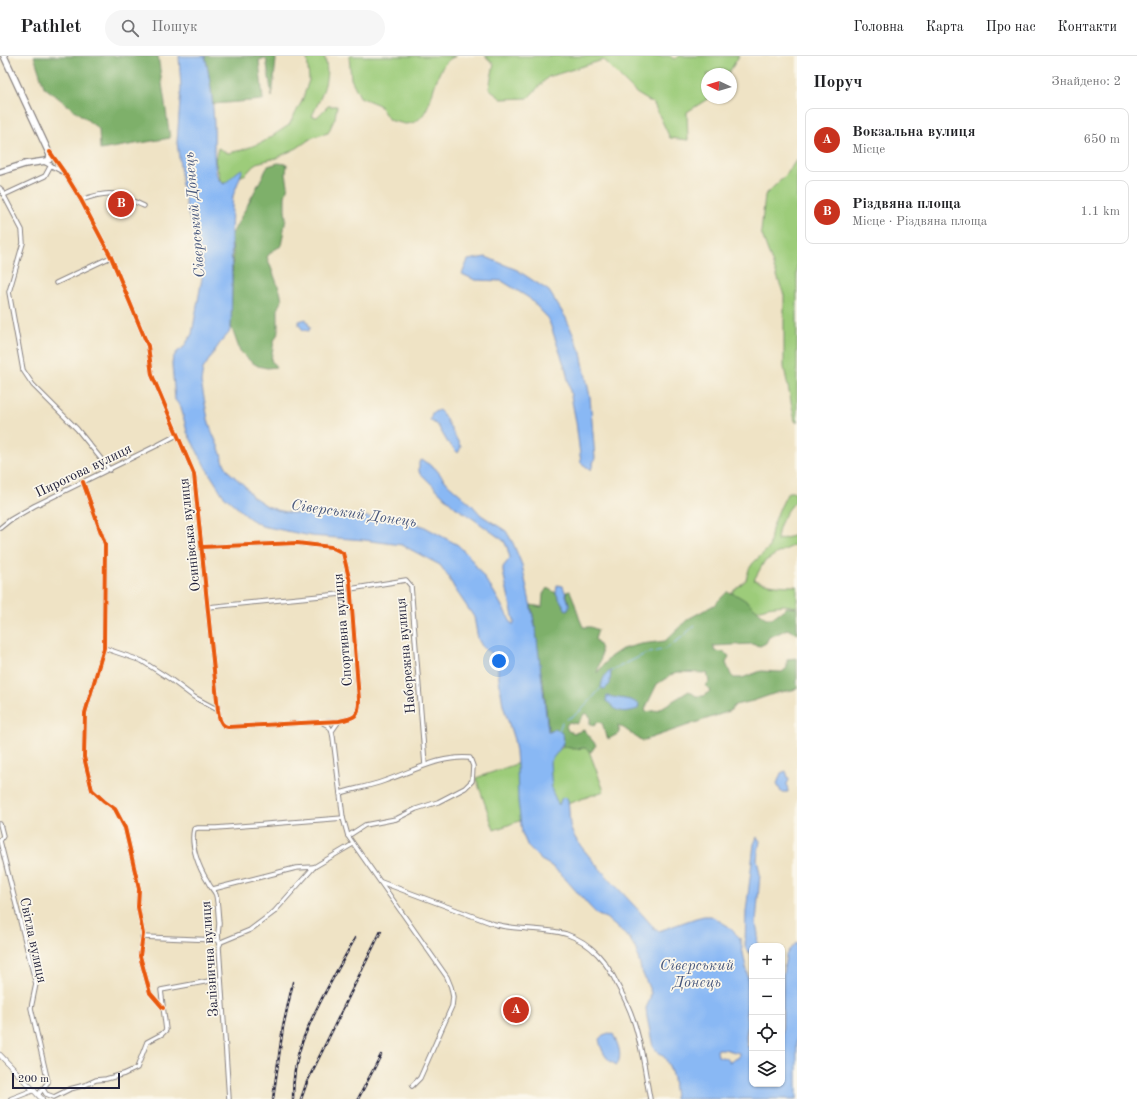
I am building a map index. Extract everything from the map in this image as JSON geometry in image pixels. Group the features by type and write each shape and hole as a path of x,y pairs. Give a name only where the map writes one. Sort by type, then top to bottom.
{"main road":[{"name":"Осинівська вулиця","path":"4,56 50,152"},
{"path":"0,172 25,164 49,160 50,152"}],"street":[{"name":"Осинівська вулиця","path":"50,152 81,200 111,257 148,346 152,376 194,474 219,718 222,725 228,727"},
{"path":"44,162 64,172"},
{"path":"4,195 46,176 51,165"},
{"path":"0,188 22,230 23,236 23,243 9,292 23,370 33,385 77,429 110,470"},
{"path":"81,200 97,195 113,193 144,206"},
{"path":"56,283 111,257"},
{"name":"Пирогова вулиця","path":"0,528 10,520 34,506 110,470 177,435"},
{"path":"84,482 105,544 104,648 85,713 84,757 92,790 116,809 125,828 139,889 138,907 142,937 140,956 150,993 163,1008"},
{"name":"Спортивна вулиця","path":"202,547 297,543 331,547 343,553 351,591 359,707 355,716 339,721 228,727"},
{"name":"Набережна вулиця","path":"208,607 351,591 406,580 411,586 425,765"},
{"path":"104,648 142,661 194,697 218,710"},
{"path":"332,731 339,721"},
{"path":"321,722 329,726 332,731 343,818 348,836 447,976 451,987 453,997 452,1006 420,1078 412,1086"},
{"path":"340,793 384,781 425,765 455,758 470,758 473,766 472,781 465,788 438,802 416,809 396,819 366,825 348,836"},
{"name":"Залізнична вулиця","path":"229,1099 220,979 220,944 217,940 218,923 216,895 207,881 194,849 193,834 195,828 216,828 343,818"},
{"name":"Світла вулиця","path":"0,824 3,836 0,841 36,984 31,1008 48,1082 43,1089"},
{"path":"220,944 221,942 250,930 274,912 314,867 353,844"},
{"path":"213,889 296,868 314,867"},
{"path":"380,881 494,924 508,928 555,931 568,935 592,948 602,958 628,1005 637,1033 650,1099"},
{"path":"142,937 217,940"},
{"path":"43,1089 46,1094 54,1097 70,1089 96,1080 124,1074 137,1068 147,1042 162,1034 166,1030 161,990 220,979"},
{"path":"0,1055 40,1097 43,1089"},
{"path":"11,1099 34,1090"}],"green space":[{"path":"34,56 158,56 170,138 100,150 99,129 44,87"},
{"path":"205,56 275,56 276,60 272,97 266,58 259,60 263,100 213,104"},
{"path":"307,56 324,56 327,72 326,79 319,102 312,116 317,117 328,106 337,106 335,118 328,133 313,137 297,148 276,158 256,163 246,174 226,183 221,183 215,160 218,148 228,153 242,150 263,142 289,125 302,101 309,80"},
{"path":"349,56 456,56 447,62 441,70 423,115 416,121 405,124 389,120 379,105 360,97 351,79"},
{"path":"485,56 670,56 674,59 679,56 739,56 732,68 701,68 701,103 687,112 688,140 670,138 654,104 636,93 603,60 548,77 528,98 501,99 489,88 494,64"},
{"path":"797,159 797,423 795,421 784,367 784,295 761,232 765,195 786,175"},
{"path":"278,163 287,164 286,174 288,185 285,197 286,218 281,246 272,251 267,257 282,300 278,307 278,333 274,341 271,360 276,367 267,368 258,366 250,361 240,351 231,326 233,253 231,236 268,166"},
{"path":"788,492 795,492 796,501 783,518 777,540 797,535 797,544 776,554 764,562 754,580 776,585 797,586 797,607 784,605 767,607 694,632 716,606 746,580 749,569 753,563 769,548 772,529 778,512"},
{"path":"547,588 556,593 566,610 569,604 566,592 570,591 583,627 591,627 598,630 595,639 600,648 601,656 597,673 610,657 622,649 641,644 665,641 688,619 714,605 727,592 743,599 766,618 772,618 787,607 797,608 797,634 787,629 769,637 766,643 760,646 752,644 713,646 715,651 723,652 729,656 726,663 731,675 734,678 742,678 761,671 782,672 787,668 787,659 797,658 797,689 776,693 753,701 735,705 730,711 642,741 618,725 620,733 608,739 602,723 597,722 594,726 590,724 590,716 585,713 577,724 569,722 566,726 568,731 575,733 584,730 596,745 591,752 585,748 574,749 562,746 562,734 559,731 548,731 544,689 531,605 542,607 543,594","holes":["676,672 707,673 709,682 706,685 710,691 704,696 696,696 689,691 658,710 646,712 645,709 657,684"]},
{"path":"585,740 604,791 494,830 476,778"}],"water":[{"name":"Сіверський Донець","path":"179,56 205,56 212,98 214,160 217,176 224,184 238,171 243,169 233,196 232,207 231,326 229,333 220,343 203,369 201,382 212,432 229,472 245,486 252,496 267,506 277,510 291,513 328,513 406,521 423,526 458,545 469,556 494,592 512,624 514,624 503,572 503,567 510,558 504,541 455,507 419,472 419,462 422,460 435,468 448,484 481,515 506,531 513,543 522,565 536,631 548,731 550,732 555,729 561,732 564,740 550,762 552,791 559,805 561,799 564,797 567,798 570,825 573,834 593,861 655,929 659,931 696,918 711,916 728,926 740,938 748,977 749,1001 746,1015 749,1021 746,1036 747,1046 749,1047 749,1087 785,1087 785,961 789,950 797,942 797,1099 675,1099 673,1078 669,1066 665,1058 653,1047 646,1008 651,993 641,969 636,950 630,939 606,918 598,915 561,874 541,860 528,847 522,833 518,801 516,752 514,740 503,705 498,673 498,661 495,655 483,648 478,639 474,617 440,565 402,545 364,540 311,536 262,526 249,518 223,495 206,468 187,432 181,407 175,400 172,364 173,358 177,352 183,348 192,334 202,278 203,262 188,214 182,186 177,142 181,88","holes":["718,1049 724,1049 739,1053 739,1057 730,1062 725,1058 718,1056 717,1051"]},
{"path":"486,257 517,270 549,291 566,318 581,353 590,397 595,458 591,470 581,463 576,422 566,370 548,318 529,298 502,281 475,280 462,274 468,260"},
{"path":"306,319 310,328 309,331 303,330 299,325 299,321"},
{"path":"439,410 443,414 461,447 458,453 448,443 438,426 430,420 432,413"},
{"path":"557,585 563,586 569,604 569,609 566,610 556,593"},
{"path":"611,671 610,684 605,689 601,688 604,678"},
{"path":"607,696 631,700 639,704 638,709 624,712 619,711 606,701"},
{"path":"786,771 789,780 787,784 788,792 781,792 777,784 781,773"},
{"path":"757,837 760,841 757,859 760,874 756,923 758,934 757,943 749,943 749,952 745,946 746,912 754,844"},
{"path":"609,1033 613,1034 620,1053 617,1065 607,1058 599,1039 603,1035"}],"waterway":[{"path":"611,671 645,654 665,649 681,638 694,626"},
{"path":"567,719 577,714 601,688"},
{"path":"559,731 562,722"}],"railway":[{"path":"301,1099 307,1082 381,931"},
{"path":"293,1099 293,1085 297,1058 306,1031 355,938"},
{"path":"273,1099 283,1027 293,982"},
{"path":"358,1099 381,1055"}],"cycle path":[{"path":"50,152 81,200 111,257 148,346 152,375 194,474 219,718 223,725 228,727 339,721 355,716 358,710 359,700 350,582 343,553 331,547 297,543 202,547"},
{"path":"83,482 105,544 104,648 85,713 84,757 92,790 115,809 125,828 139,889 138,907 143,934 140,956 150,993 163,1008"}],"place":[{"name":"Різдвяна площа","path":"121,204"},
{"name":"Вокзальна вулиця","path":"516,1010"}]}
